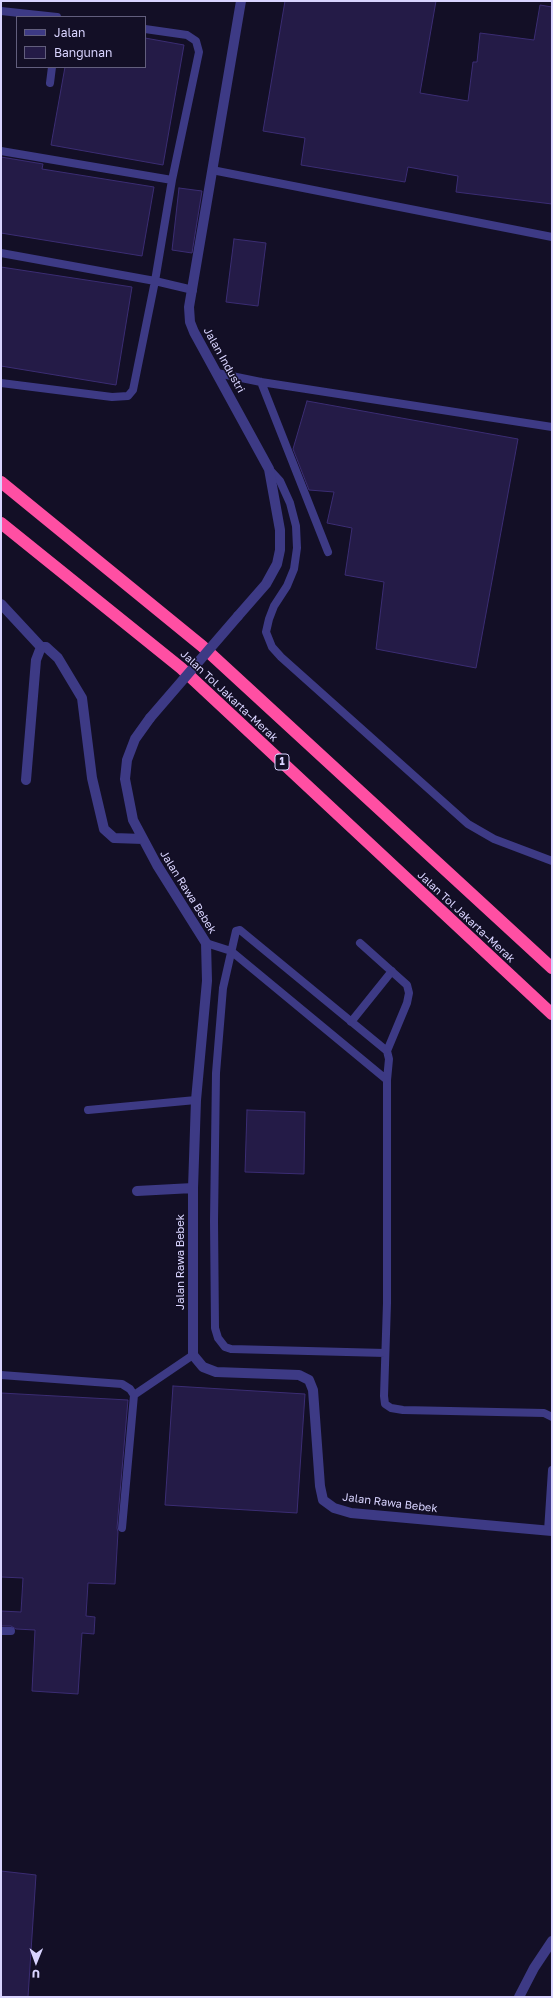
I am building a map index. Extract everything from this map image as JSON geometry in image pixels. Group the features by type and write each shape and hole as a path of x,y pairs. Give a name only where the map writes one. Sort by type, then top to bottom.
{"highway":[{"name":"Jalan Tol Jakarta–Merak","path":"1,482 202,646 552,968"},
{"name":"Jalan Tol Jakarta–Merak","path":"1,523 181,668 552,1014"}],"street":[{"name":"Jalan Industri","path":"150,718 266,584 277,564 280,550 280,530 269,469 190,322 190,307 241,1"},
{"path":"1,604 41,647 46,647 58,658 82,698 92,778 104,829 114,838 143,839"},
{"path":"26,780 36,660 41,647"},
{"name":"Jalan Rawa Bebek","path":"150,718 135,739 127,760 125,779 132,820 180,904 206,943 207,981 196,1100 193,1188 193,1355 203,1367 216,1372 299,1375 309,1380 313,1390 320,1486 323,1500 334,1508 351,1513 550,1531"},
{"path":"137,1191 193,1188"},
{"path":"519,1997 534,1968 552,1940"}],"lane":[{"path":"1,11 48,16"},
{"path":"1,383 112,397 128,396 132,390 155,281 172,180 199,52 196,41 187,35 146,29"},
{"path":"50,83 52,68"},
{"path":"1,151 172,180"},
{"path":"212,170 552,237"},
{"path":"1,253 155,281 193,290"},
{"path":"217,373 260,382 552,427"},
{"path":"260,382 328,552"},
{"path":"269,469 280,481 290,503 296,526 297,548 294,568 287,586 274,606 269,619 266,632 272,647 280,657 468,824 494,839 552,861"},
{"path":"385,1353 230,1349 225,1347 218,1338 215,1328 214,1221 216,1072 222,988 236,931 240,930 386,1051 389,1059 387,1080 387,1303 385,1404 388,1407 403,1410 544,1413 552,1417"},
{"path":"206,943 231,951 387,1080"},
{"path":"360,943 407,985 409,993 407,1003 386,1051"},
{"path":"351,1022 392,972"},
{"path":"88,1110 196,1100"},
{"path":"134,1395 193,1355"},
{"path":"1,1375 122,1384 130,1389 134,1395 122,1528"},
{"path":"550,1531 552,1470"},
{"path":"1,1631 11,1631"}],"building":[{"path":"285,1 436,1 420,93 468,101 473,62 477,62 480,33 534,40 540,5 552,7 552,204 456,192 458,176 408,167 405,182 301,165 305,138 263,131"},
{"path":"146,38 184,45 163,165 51,145 65,68 146,68"},
{"path":"1,157 43,164 42,169 154,187 142,256 1,233"},
{"path":"179,188 202,191 192,253 172,250"},
{"path":"234,239 266,243 258,306 226,302"},
{"path":"1,267 132,287 116,385 1,366"},
{"path":"307,401 518,439 476,668 376,649 384,582 345,575 352,528 327,523 334,492 309,490 293,449"},
{"path":"247,1110 305,1112 304,1174 245,1172"},
{"path":"173,1386 305,1394 297,1513 165,1505"},
{"path":"1,1393 128,1400 117,1528 115,1584 88,1583 86,1616 95,1617 94,1634 82,1633 78,1694 32,1691 35,1630 16,1629 11,1626 1,1626 1,1611 21,1612 23,1578 1,1577"},
{"path":"1,1871 36,1875 28,1997 1,1997"}]}
